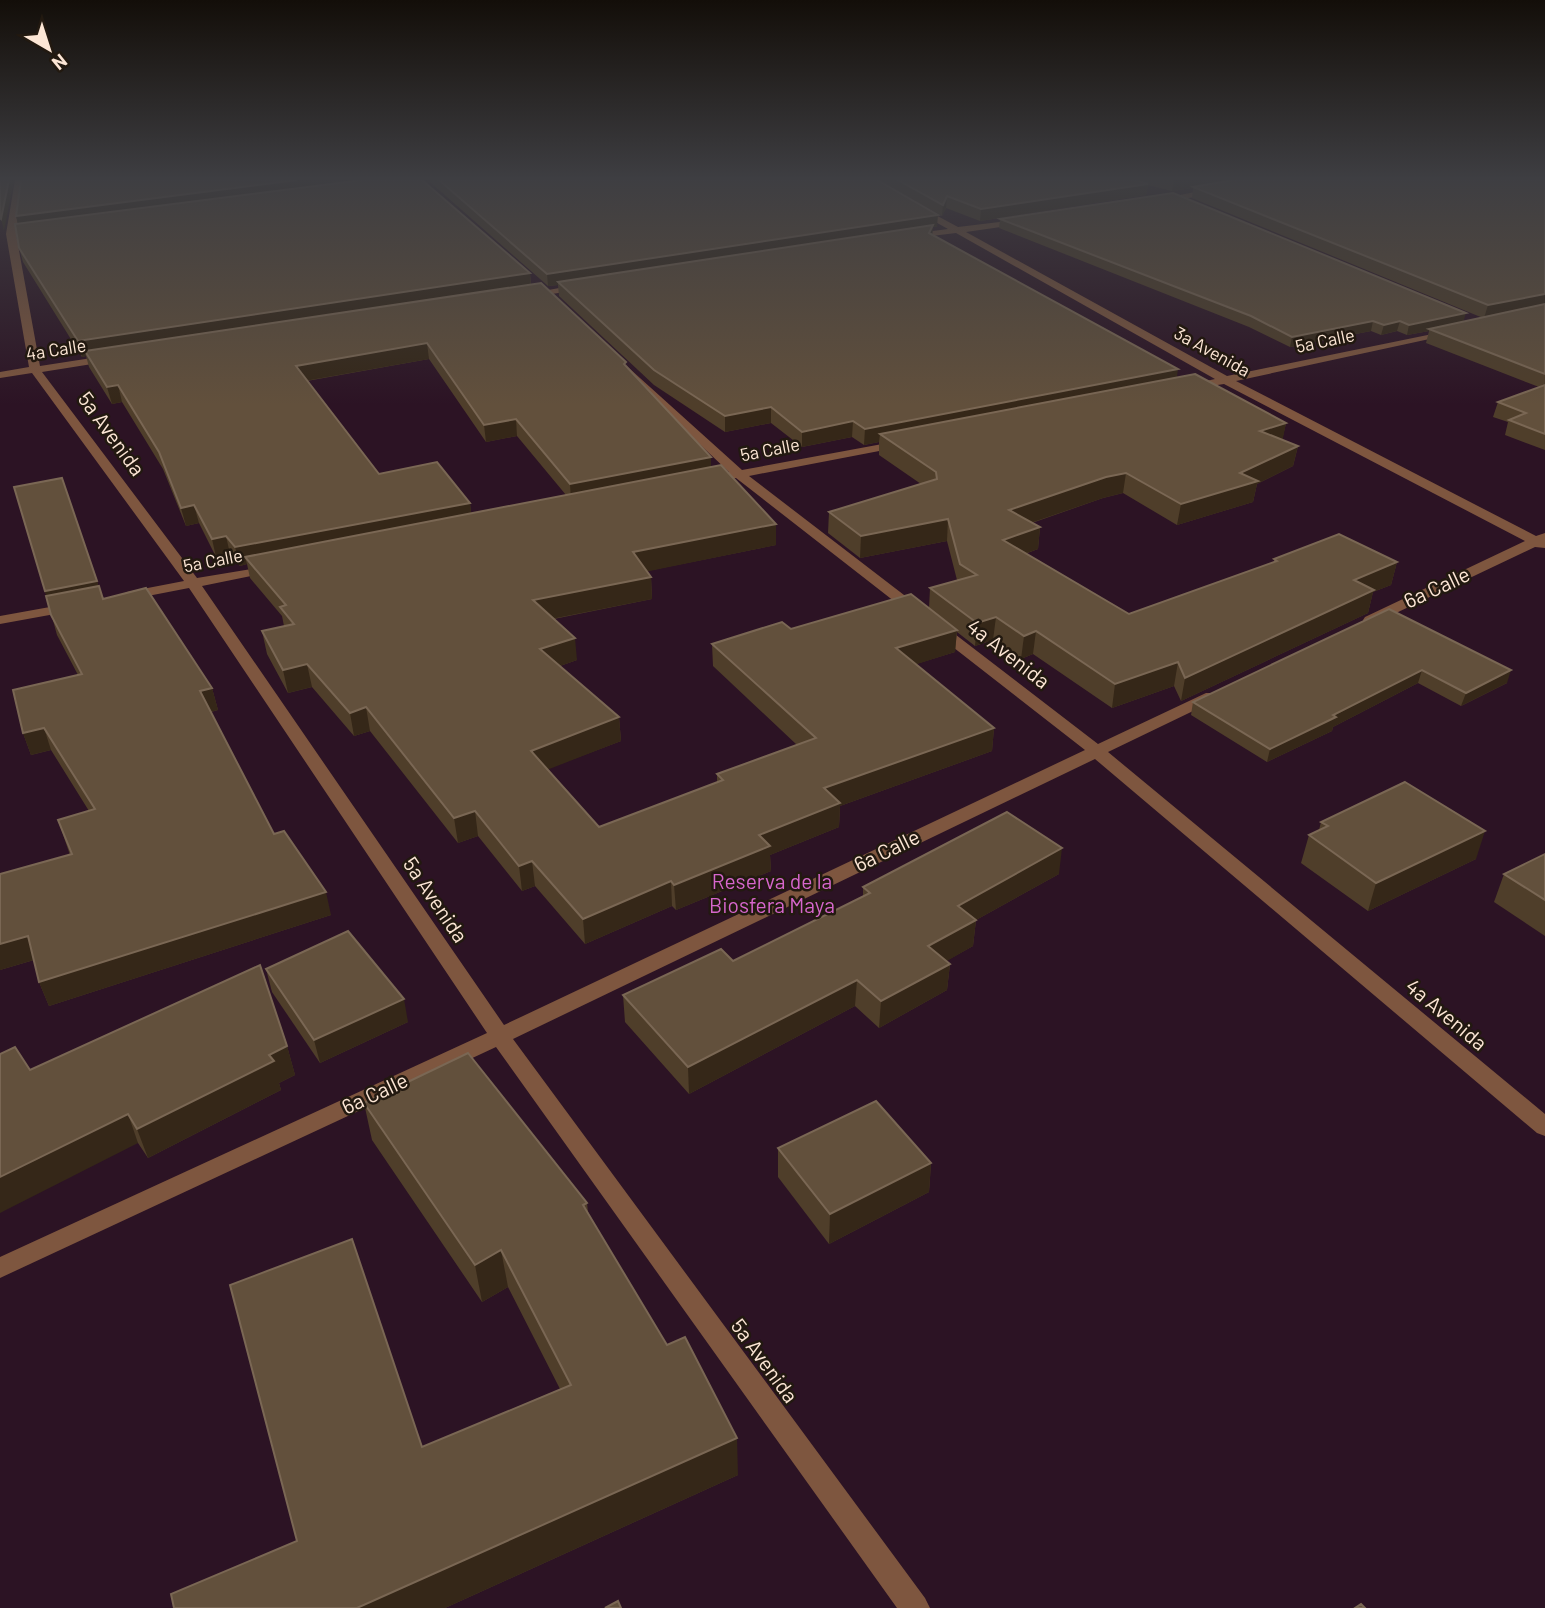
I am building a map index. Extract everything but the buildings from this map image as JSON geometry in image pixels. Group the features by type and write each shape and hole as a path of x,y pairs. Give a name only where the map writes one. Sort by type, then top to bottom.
{"street":[{"name":"5a Avenida","path":"21,255 34,370 193,583 500,1036 915,1608"},
{"name":"3a Avenida","path":"1002,255 1226,380 1542,542"},
{"path":"535,284 555,302"},
{"path":"517,297 586,286"},
{"name":"5a Calle","path":"1172,391 1455,330"},
{"name":"4a Avenida","path":"606,350 739,474 1096,751 1545,1127"},
{"name":"4a Calle","path":"0,374 117,357"},
{"name":"5a Calle","path":"698,482 915,440"},
{"name":"6a Calle","path":"1359,625 1542,542"},
{"name":"5a Calle","path":"116,598 288,564"},
{"path":"0,620 90,603"},
{"name":"6a Calle","path":"0,1268 500,1036 1234,685"}],"green space":[{"name":"Reserva de la Biosfera Maya","path":"0,255 1545,255 1545,1608 0,1608"}]}
